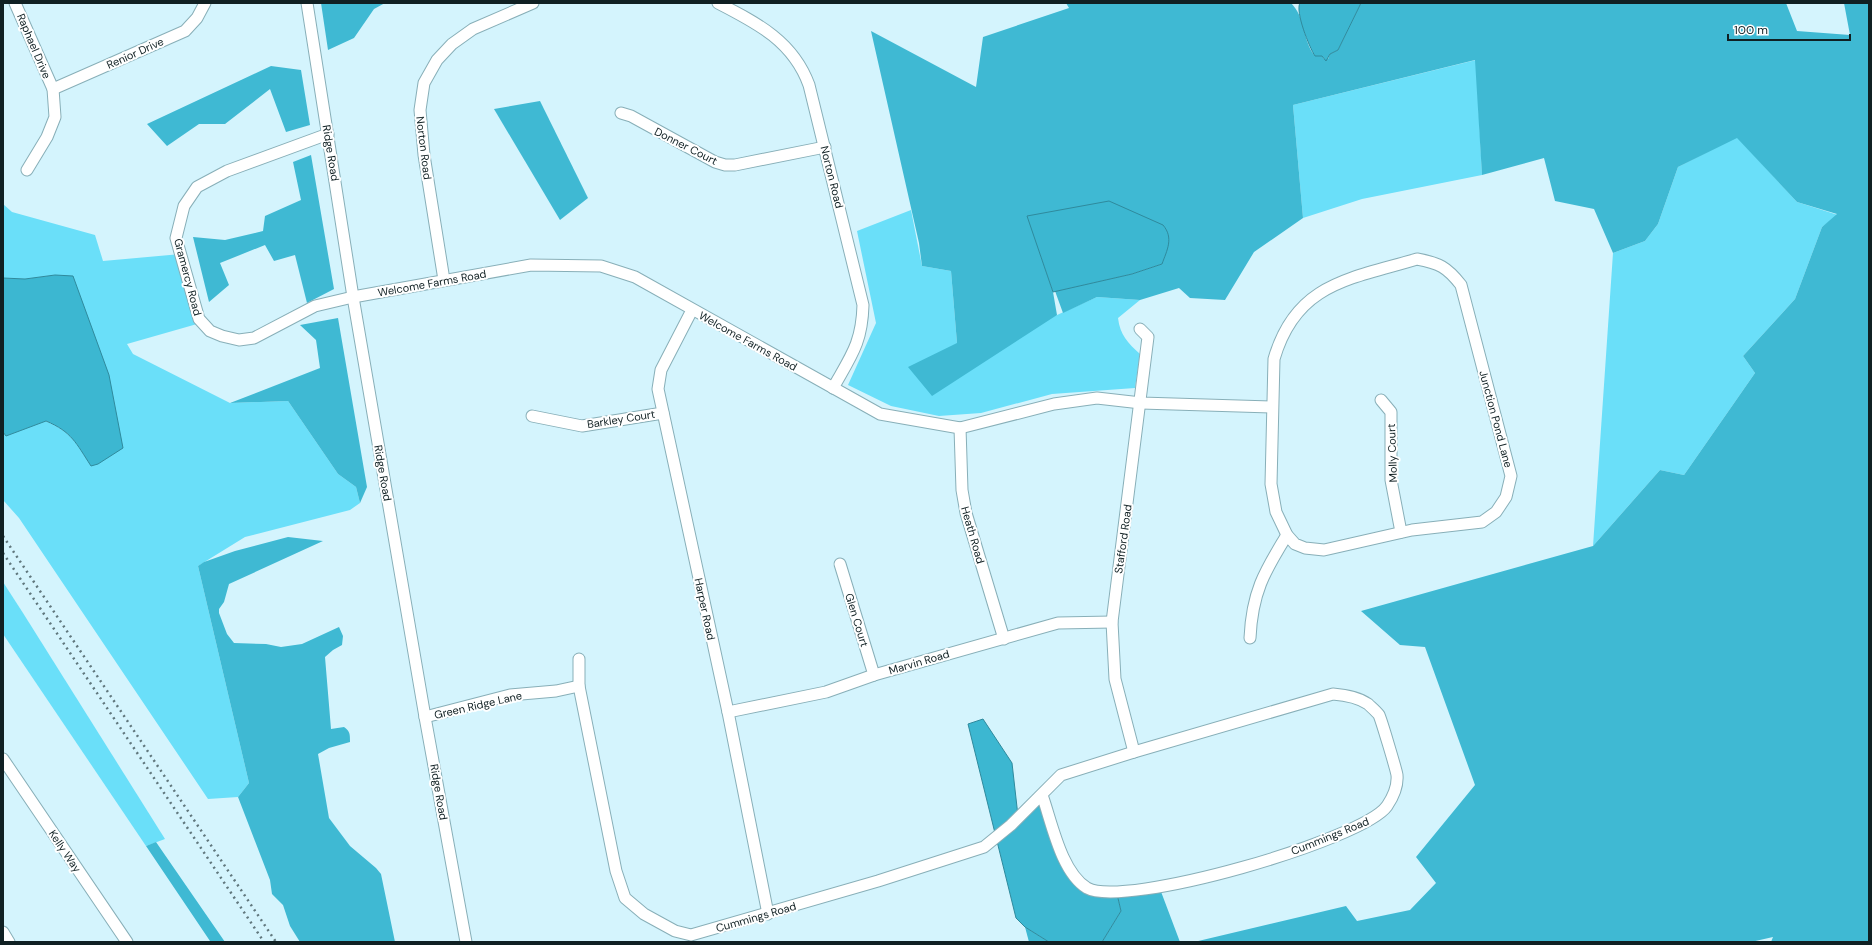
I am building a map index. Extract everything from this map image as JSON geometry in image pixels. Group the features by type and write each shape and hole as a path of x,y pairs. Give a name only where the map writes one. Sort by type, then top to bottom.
{"street":[{"name":"Raphael Drive","path":"15,3 53,89 55,117 47,137 27,170"},
{"name":"Renior Drive","path":"53,89 185,31 197,18 206,3"},
{"name":"Ridge Road","path":"307,3 353,297 425,717 466,942"},
{"name":"Norton Road","path":"444,280 423,148 420,110 424,83 437,60 452,44 473,29 533,3"},
{"name":"Norton Road","path":"724,4 776,36 796,58 809,85 863,305 862,327 857,346 833,388"},
{"name":"Donner Court","path":"621,113 631,116 715,162 726,165 735,165 825,147"},
{"name":"Gramercy Road","path":"328,134 227,171 197,187 184,206 176,238 199,319 210,331 222,336 239,340 254,338 315,306 353,297"},
{"name":"Junction Pond Lane","path":"1417,258 1438,263 1451,272 1461,285 1511,476 1506,497 1496,512 1482,522 1401,532 1324,550 1305,548 1295,544 1287,535 1276,512 1271,484 1271,407 1274,359 1279,341 1289,323 1303,305 1320,291 1337,283 1417,258"},
{"name":"Welcome Farms Road","path":"353,297 531,265 601,266 635,277 880,414 960,428 1054,404 1096,398 1141,403"},
{"name":"Harper Road","path":"692,310 661,370 658,389 728,712 768,914"},
{"name":"Stafford Road","path":"1134,752 1115,679 1112,622 1141,403 1148,338 1140,329"},
{"name":"Molly Court","path":"1381,400 1391,412 1391,480 1401,532"},
{"path":"1141,403 1271,407"},
{"name":"Barkley Court","path":"532,416 582,426 662,413"},
{"name":"Heath Road","path":"960,428 962,490 966,513 1004,639"},
{"path":"1250,638 1251,617 1255,596 1266,568 1287,535"},
{"name":"Glen Court","path":"840,564 874,675"},
{"name":"Marvin Road","path":"728,712 826,692 874,675 1058,623 1112,622"},
{"name":"Cummings Road","path":"579,659 579,686 616,871 625,898 644,914 656,921 675,931 691,935 768,914 984,847 997,838 1061,775 1134,752 1333,694 1349,696 1367,703 1379,715 1397,775 1395,791 1386,807 1372,820 1316,843 1246,867 1179,884 1106,893 1088,888 1075,878 1066,865 1042,795"},
{"name":"Green Ridge Lane","path":"425,717 510,695 556,691 579,686"},
{"name":"Kelly Way","path":"3,759 127,942"},
{"path":"3,932 9,942"}],"shaded area":[{"path":"321,3 385,3 374,9 354,38 328,50"},
{"path":"1066,3 1291,3 1296,9 1302,22 1311,50 1315,56 1322,56 1324,59 1328,59 1330,54 1338,50 1361,3 1786,3 1797,31 1850,35 1844,3 1869,3 1869,942 1771,942 1773,937 1751,942 1194,942 1346,906 1357,921 1410,910 1436,883 1416,857 1475,785 1425,647 1400,645 1361,611 1593,546 1660,470 1684,475 1755,373 1743,356 1795,299 1822,227 1837,214 1797,202 1737,138 1678,167 1658,224 1645,241 1613,253 1594,209 1555,201 1544,158 1482,175 1475,60 1293,105 1303,218 1254,252 1225,300 1190,298 1179,288 1140,300 1097,297 1063,313 1055,291 1132,274 1162,264 1028,216 1053,292 1057,315 932,396 908,367 957,343 951,271 922,266 919,243 871,31 976,87 983,37 1069,8"},
{"path":"1300,3 1361,3 1338,50 1330,54 1326,61 1322,56 1315,56 1309,45 1299,13"},
{"path":"1476,60 1482,175 1362,199 1303,218 1293,105"},
{"path":"271,66 301,70 310,125 286,132 270,89 225,124 199,124 167,146 147,124"},
{"path":"540,101 588,198 560,220 494,109"},
{"path":"1737,137 1797,202 1838,215 1822,227 1795,299 1743,356 1755,373 1684,475 1660,470 1593,546 1613,253 1645,241 1658,224 1678,167"},
{"path":"311,155 334,289 307,303 295,255 274,261 265,245 220,263 229,285 209,302 193,237 225,240 263,231 265,216 301,200 293,162"},
{"path":"1109,201 1163,225 1169,239 1162,264 1132,274 1053,292 1027,216"},
{"path":"3,204 12,212 95,235 103,261 181,254 197,324 127,344 133,354 230,403 288,401 338,474 356,487 360,503 350,510 245,537 198,566 249,783 238,797 208,799 19,518 3,500 3,432 6,436 45,421 61,429 67,434 77,445 91,466 55,275 25,279 3,278"},
{"path":"911,210 922,266 951,271 957,343 1057,315 1097,297 1140,300 1118,318 1125,338 1140,354 1135,388 1052,394 981,413 939,416 891,406 848,385 876,323 857,231"},
{"path":"55,275 73,276 109,375 123,448 98,464 91,466 68,434 62,429 46,421 6,436 3,432 3,278 25,279"},
{"path":"338,318 367,487 360,503 356,487 338,474 288,401 230,403 320,368 316,340 300,325"},
{"path":"288,537 323,541 229,584 224,602 219,609 219,613 227,634 234,643 266,644 281,647 302,644 339,627 343,636 342,645 325,657 331,729 344,727 349,733 350,742 329,748 318,754 329,818 350,846 381,874 395,942 300,942 290,926 283,905 272,894 270,880 238,797 249,783 198,566 204,562 235,551"},
{"path":"3,582 165,839 146,846 3,634"},
{"path":"983,719 1012,763 1018,816 1042,793 1074,882 1117,894 1121,911 1102,942 1049,942 1025,927 1016,918 968,724"},
{"path":"156,842 225,942 210,941 146,846"},
{"path":"1160,889 1180,942 1102,942 1121,911 1117,894"},
{"path":"1025,927 1049,942 1029,942"}],"railway":[{"path":"3,536 276,942"},
{"path":"3,553 264,942"}]}
